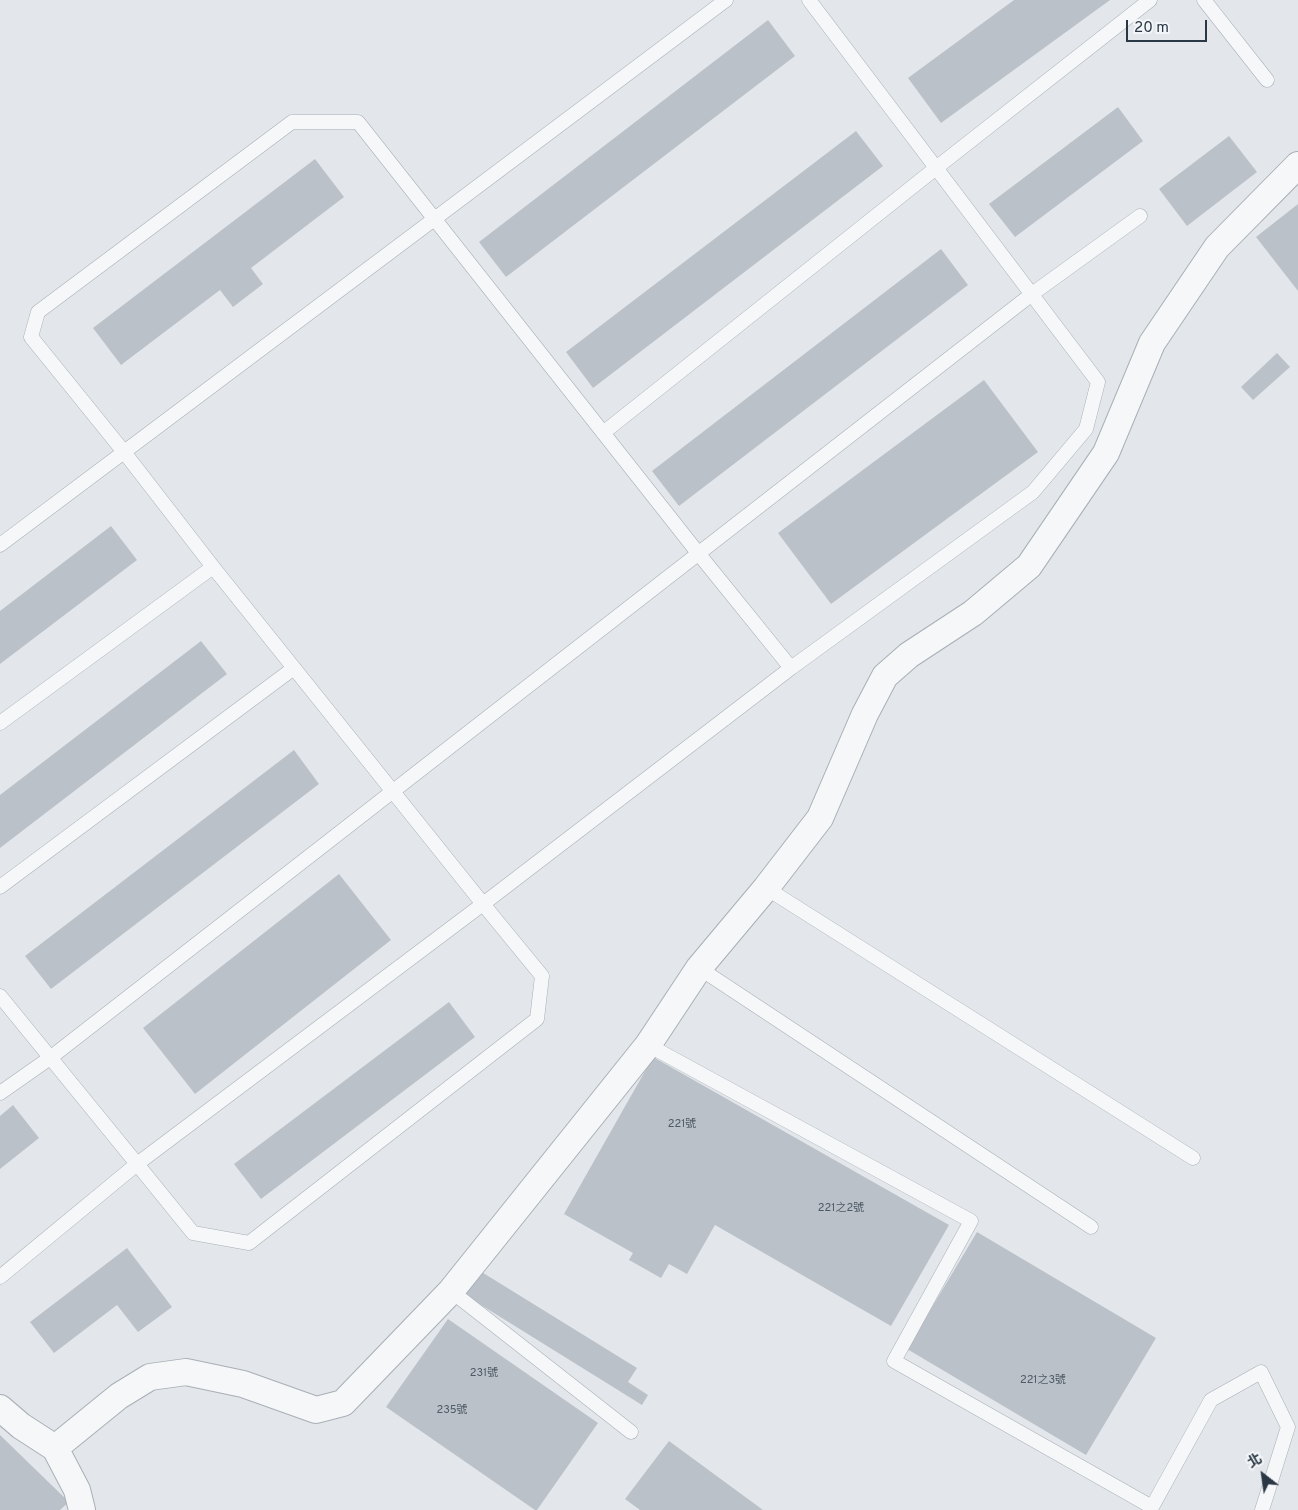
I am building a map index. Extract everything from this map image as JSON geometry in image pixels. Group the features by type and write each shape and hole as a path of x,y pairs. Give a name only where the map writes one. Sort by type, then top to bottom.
{"street":[{"path":"55,1448 119,1396 150,1376 186,1372 242,1384 316,1410 343,1403 451,1291 648,1045 699,968 766,888 820,818 865,714 885,676 909,655 973,613 1029,566 1106,453 1152,343 1217,247 1298,165"},
{"path":"0,1408 21,1426 55,1448 77,1490 82,1510"}],"lane":[{"path":"0,545 726,0"},
{"path":"0,1277 137,1164 483,904 791,668 1033,492 1086,429 1098,382 809,0"},
{"path":"603,433 1150,0"},
{"path":"1204,0 1267,80"},
{"path":"0,996 193,1233 249,1243 537,1019 542,976 213,567 124,452 31,337 38,312 292,122 358,122 791,668"},
{"path":"0,1093 50,1058 1032,294 1140,216"},
{"path":"0,723 213,567"},
{"path":"0,887 294,668"},
{"path":"766,888 1193,1158"},
{"path":"699,968 1091,1227"},
{"path":"648,1045 971,1221 894,1361 1152,1507 1211,1400 1261,1372 1288,1427 1262,1510"},
{"path":"451,1291 631,1432"}],"building":[{"path":"1014,0 1110,0 941,123 908,78"},
{"path":"768,20 795,56 506,277 479,242"},
{"path":"1118,107 1143,141 1015,237 989,204"},
{"path":"856,131 883,166 593,388 566,352"},
{"path":"1229,136 1257,172 1187,226 1159,189"},
{"path":"315,159 344,197 251,268 263,284 233,307 220,290 121,365 93,328"},
{"path":"1298,204 1298,291 1256,237"},
{"path":"941,249 968,285 679,506 652,471"},
{"path":"1277,353 1290,367 1253,400 1241,387"},
{"path":"984,380 1038,452 831,604 778,533"},
{"path":"111,526 137,560 0,664 0,611"},
{"path":"201,641 227,674 0,848 0,795"},
{"path":"294,750 319,784 51,989 25,956"},
{"path":"339,874 391,940 195,1094 143,1028"},
{"path":"449,1002 475,1037 261,1199 234,1164"},
{"path":"653,1057 949,1225 891,1326 715,1225 687,1274 669,1264 661,1278 629,1260 633,1253 564,1214"},
{"path":"13,1105 39,1138 0,1169 0,1116"},
{"path":"977,1232 1156,1338 1086,1455 907,1349"},
{"path":"127,1248 172,1307 138,1332 117,1305 54,1353 30,1322"},
{"path":"480,1271 637,1368 628,1382 648,1395 642,1405 465,1295"},
{"path":"448,1319 598,1423 537,1510 386,1407"},
{"path":"0,1435 69,1502 60,1510 0,1510"},
{"path":"669,1441 763,1510 640,1510 625,1499"}]}
